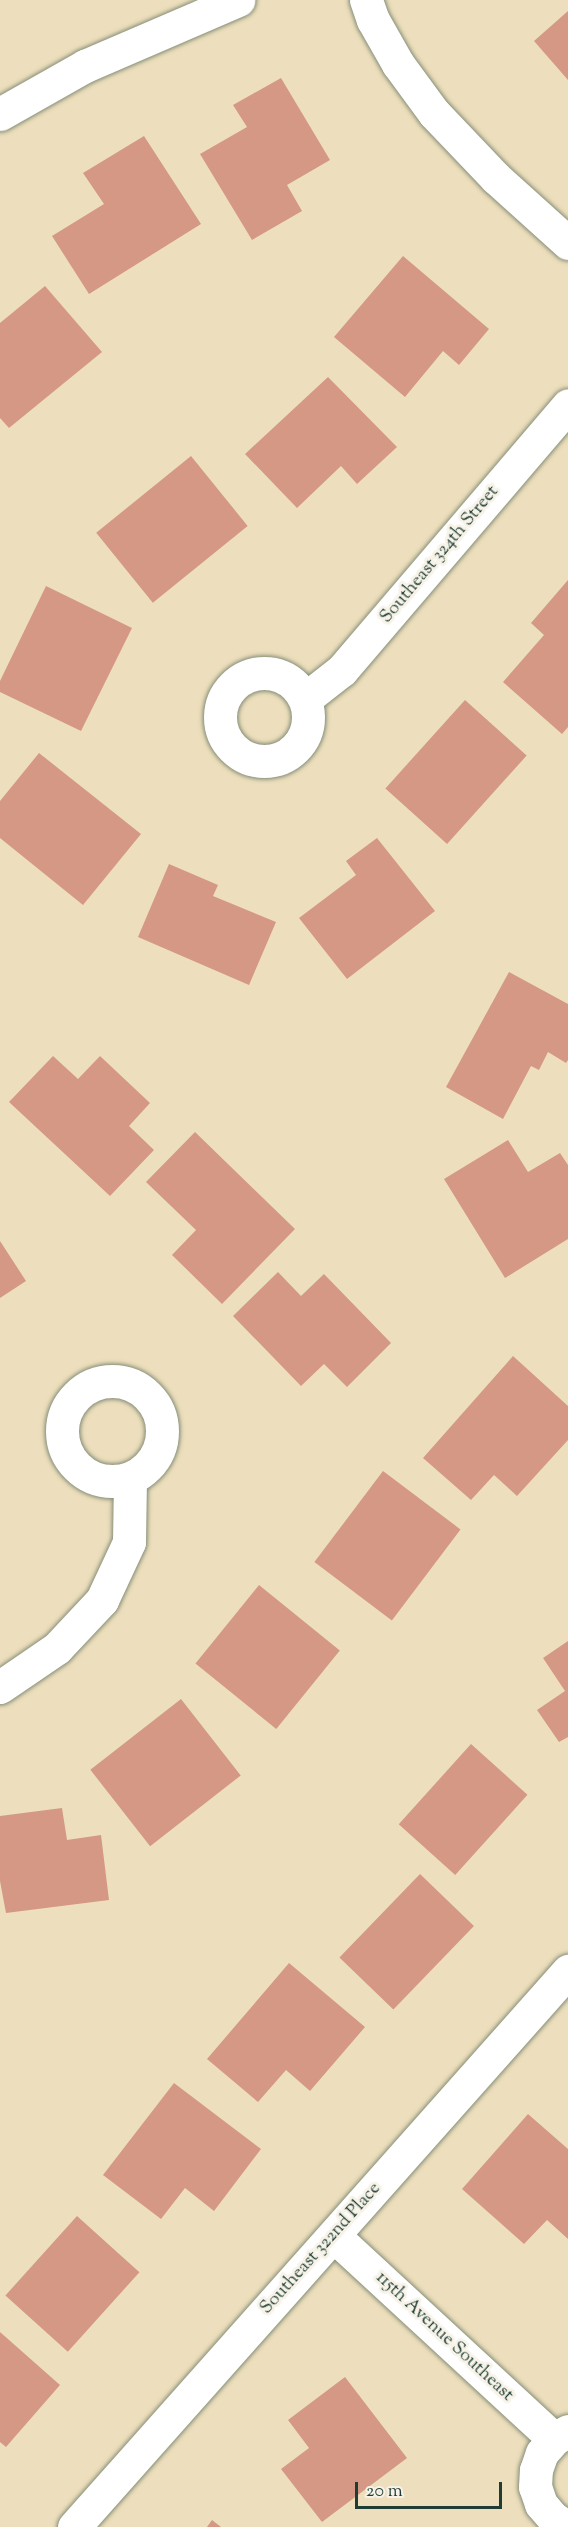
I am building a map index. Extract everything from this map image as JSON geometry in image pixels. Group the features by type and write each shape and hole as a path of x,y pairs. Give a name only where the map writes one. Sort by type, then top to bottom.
{"street":[{"path":"0,114 85,66 238,0"},
{"path":"366,0 373,20 398,64 434,113 496,178 568,243"},
{"name":"Southeast 324th Street","path":"305,699 342,670 568,405"},
{"path":"0,1687 57,1648 102,1600 129,1542 130,1478"},
{"name":"Southeast 322nd Place","path":"74,2527 568,1971"},
{"name":"115th Avenue Southeast","path":"333,2235 561,2435 542,2453 536,2470 536,2487 541,2504 553,2518 567,2527"}],"building":[{"path":"568,11 568,80 534,41"},
{"path":"281,78 330,160 287,185 302,211 252,240 200,154 247,127 233,105"},
{"path":"144,136 201,224 89,294 52,236 104,204 83,173"},
{"path":"403,256 489,329 459,365 443,351 405,397 334,337"},
{"path":"45,286 102,352 9,428 0,418 0,323"},
{"path":"328,377 397,447 357,484 341,466 297,508 245,454"},
{"path":"191,456 248,526 153,603 96,533"},
{"path":"568,580 568,727 562,734 503,682 544,635 531,623"},
{"path":"46,586 132,628 81,731 0,692 0,681"},
{"path":"465,700 527,756 447,844 385,788"},
{"path":"39,753 141,834 83,905 0,838 0,801"},
{"path":"377,838 435,911 347,979 299,918 356,875 346,861"},
{"path":"169,864 218,885 213,896 276,922 249,985 138,937"},
{"path":"509,972 568,1004 568,1060 566,1063 548,1052 539,1070 531,1066 503,1119 446,1087"},
{"path":"53,1056 78,1079 100,1056 150,1103 129,1126 154,1150 110,1196 9,1102"},
{"path":"195,1132 295,1229 222,1304 172,1255 196,1230 146,1182"},
{"path":"508,1140 528,1172 560,1153 568,1165 568,1239 505,1278 444,1179"},
{"path":"0,1241 26,1281 0,1298"},
{"path":"278,1272 301,1296 324,1274 391,1343 347,1387 324,1364 301,1386 233,1316"},
{"path":"513,1356 568,1406 568,1440 517,1496 494,1475 471,1500 423,1458"},
{"path":"383,1471 460,1529 392,1620 314,1562"},
{"path":"259,1585 340,1650 276,1729 195,1663"},
{"path":"568,1641 568,1737 559,1742 537,1710 565,1691 543,1658"},
{"path":"181,1699 241,1775 150,1846 90,1770"},
{"path":"471,1744 527,1795 455,1875 399,1824"},
{"path":"62,1808 67,1840 101,1835 109,1900 6,1913 0,1881 0,1816"},
{"path":"420,1874 474,1926 393,2010 339,1957"},
{"path":"289,1963 365,2027 310,2091 286,2070 258,2102 207,2059"},
{"path":"174,2083 261,2149 214,2211 185,2188 161,2219 103,2175"},
{"path":"528,2114 568,2149 568,2239 547,2220 524,2244 462,2189"},
{"path":"77,2216 139,2272 68,2352 5,2296"},
{"path":"0,2332 60,2385 6,2447 0,2442"},
{"path":"345,2377 407,2458 322,2522 281,2469 309,2448 288,2420"},
{"path":"212,2520 221,2527 207,2527"}]}
